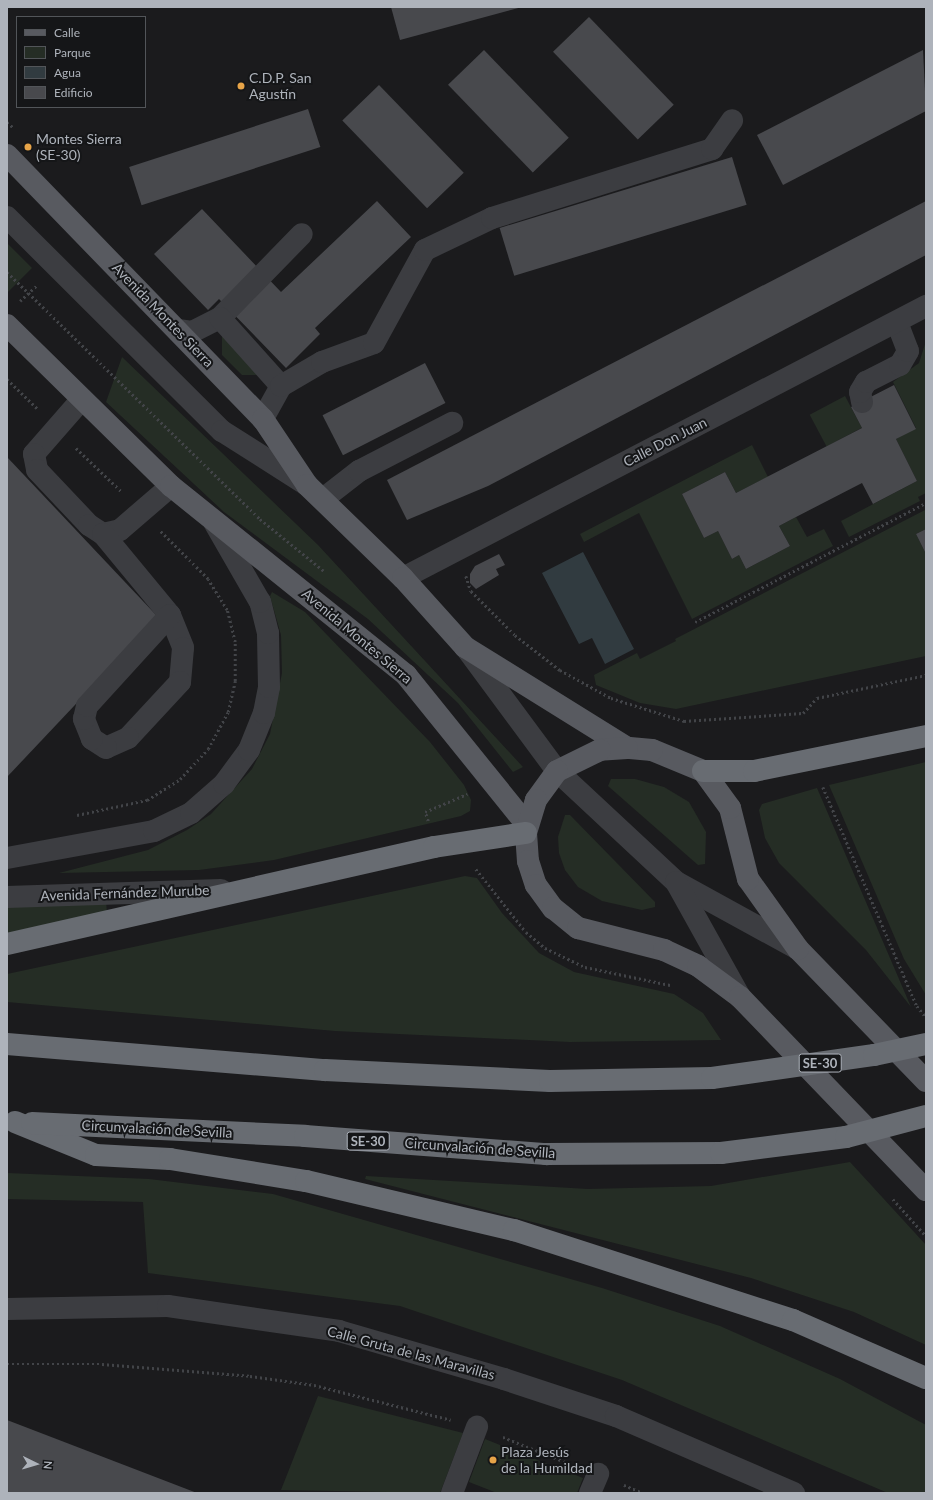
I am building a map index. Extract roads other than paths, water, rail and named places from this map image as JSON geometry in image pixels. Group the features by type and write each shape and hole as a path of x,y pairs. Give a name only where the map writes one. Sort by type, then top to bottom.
{"highway":[{"path":"703,771 754,771 926,736"},
{"path":"7,944 434,846 526,829"},
{"name":"SE-30","path":"7,1044 325,1070 550,1081 712,1078 874,1055 926,1044"},
{"name":"Circunvalación de Sevilla","path":"11,1122 305,1136 546,1154 721,1153 846,1137 926,1116"},
{"path":"11,1122 96,1155 170,1159 306,1181 514,1230 793,1320 926,1378"}],"main road":[{"name":"Avenida Montes Sierra","path":"7,155 263,419 307,485 403,578 465,647 626,748"},
{"name":"Avenida Montes Sierra","path":"7,325 170,486 406,675 488,777 526,829"},
{"path":"926,1081 798,949 748,879 730,808 703,771 652,750 626,748 600,750 557,771 536,800 526,829 528,861 536,885 553,908 578,928 664,950 698,966 740,997 926,1190"}],"street":[{"path":"263,419 281,386 322,362 374,343 425,250 492,218 712,149 732,120"},
{"name":"Avenida Montes Sierra","path":"7,217 222,431 307,485"},
{"path":"178,330 192,332 220,318 302,234"},
{"name":"Calle Don Juan","path":"403,578 926,306"},
{"path":"220,318 281,386"},
{"path":"862,402 860,392 866,382 900,365 908,351 897,322"},
{"path":"82,399 34,454 37,470 89,525 103,534 170,615 182,648 180,682 128,738 106,748 92,739 84,719 87,706 170,615"},
{"path":"323,499 359,471 452,423"},
{"path":"103,534 120,530 170,486"},
{"name":"Avenida Montes Sierra","path":"7,858 154,831 191,813 224,784 250,750 264,713 271,663 268,633 260,602 214,522"},
{"name":"Avenida Montes Sierra","path":"465,647 557,771 676,882"},
{"path":"676,882 798,949"},
{"path":"676,882 740,997"},
{"name":"Avenida Fernández Murube","path":"7,898 242,889"},
{"name":"Calle Gruta de las Maravillas","path":"7,1309 168,1306 339,1331 504,1379 616,1416 794,1493"},
{"path":"452,1493 477,1427"}],"water":[{"path":"583,552 634,649 605,664 592,638 579,644 542,573"}],"place":[{"name":"C.D.P. San Agustín","path":"241,86"},
{"name":"Montes Sierra (SE-30)","path":"28,147"},
{"name":"Plaza Jesús de la Humildad","path":"493,1460"}]}
